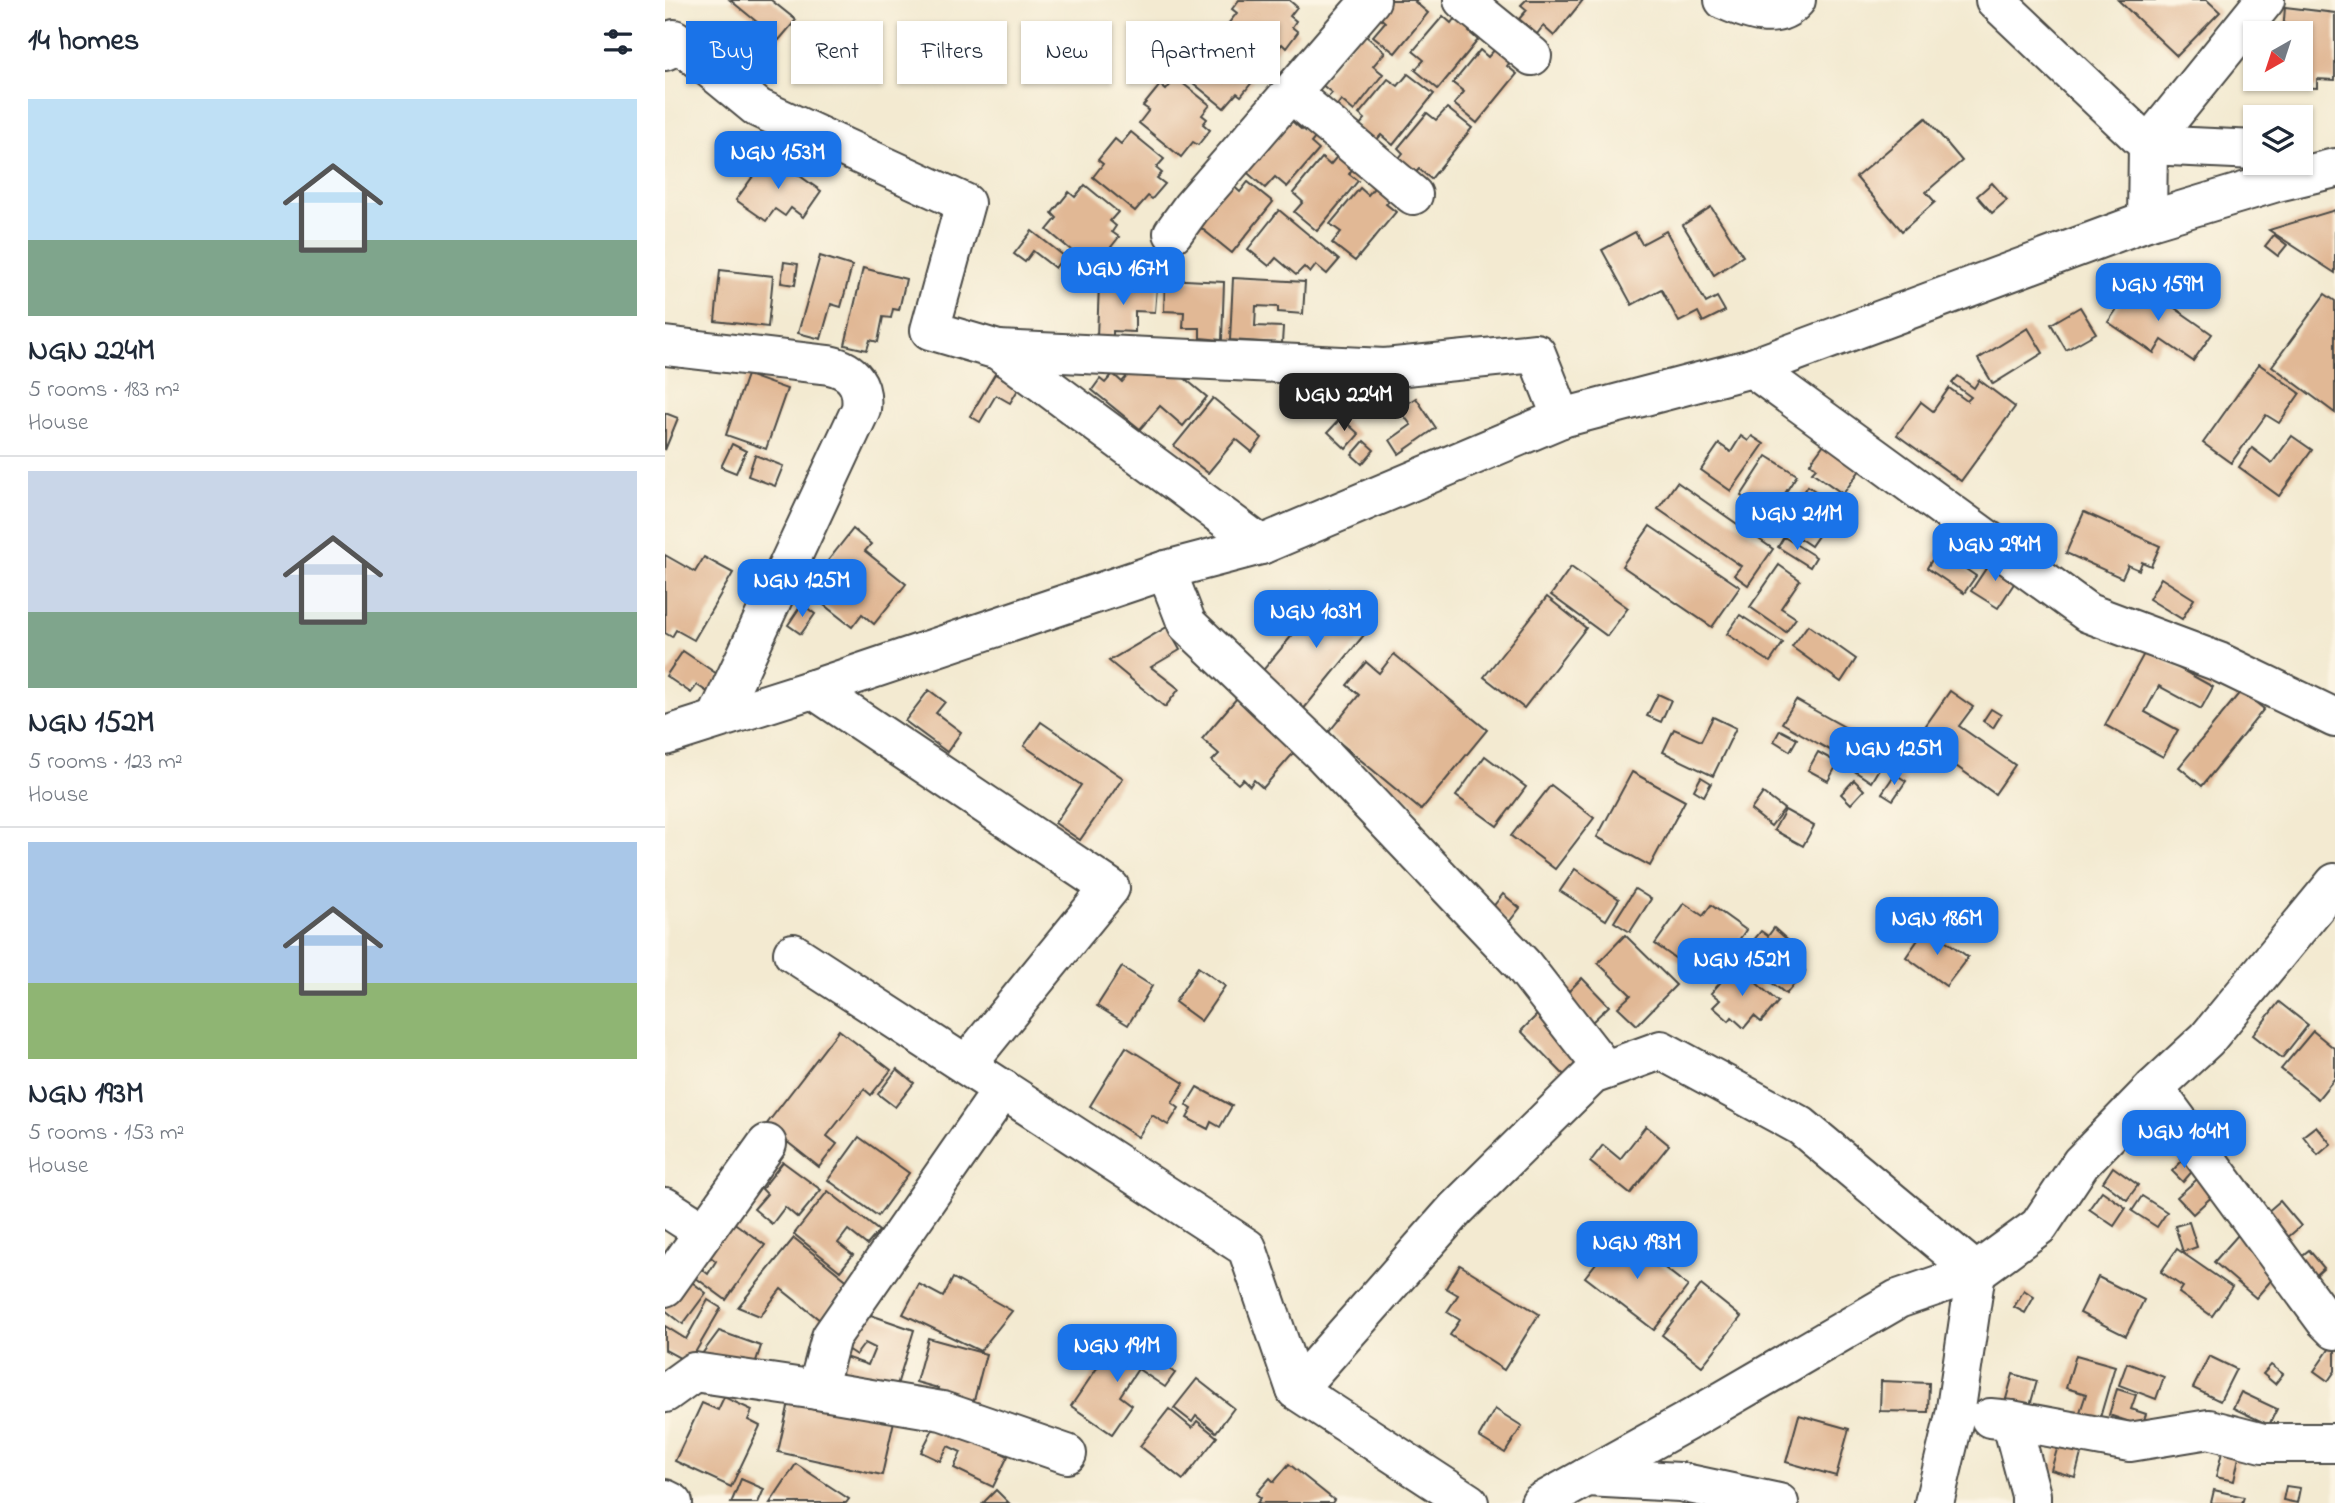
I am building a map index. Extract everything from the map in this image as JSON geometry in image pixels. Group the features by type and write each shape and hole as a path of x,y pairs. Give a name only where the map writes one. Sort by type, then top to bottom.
{"street":[{"path":"1173,233 1191,208 1371,0"},
{"path":"1463,0 1532,56"},
{"path":"1724,0 1755,12 1767,13 1780,11 1796,0"},
{"path":"1995,0 2148,145 2243,149"},
{"path":"2147,221 2148,145 2265,0"},
{"path":"665,51 674,39 758,108 965,203 930,330 998,351 1385,368 1536,353 1562,418"},
{"path":"1291,93 1413,195"},
{"path":"2313,153 2335,154"},
{"path":"665,736 1166,570 1261,545 1562,418 1752,368 2147,221 2277,182 2335,168"},
{"path":"665,346 829,365 848,372 861,388 861,409 716,718"},
{"path":"998,351 1261,545"},
{"path":"1752,368 2088,613 2219,662 2335,718"},
{"path":"1166,570 1187,624 1321,752 1523,965 1605,1070"},
{"path":"813,689 1110,888 965,1065"},
{"path":"1540,1503 1898,1299 1976,1272 2039,1226 2081,1163 2154,1088 2207,1039 2335,883"},
{"path":"793,953 1247,1248 1296,1390 1469,1503"},
{"path":"1296,1390 1456,1209 1592,1075 1661,1050 1801,1126 1976,1272"},
{"path":"2154,1088 2335,1330"},
{"path":"817,1390 831,1337 1003,1089"},
{"path":"665,1287 767,1144"},
{"path":"665,1208 704,1233"},
{"path":"1934,1503 1955,1415 1976,1272"},
{"path":"675,1375 817,1390 942,1411 1067,1454"},
{"path":"1955,1415 2011,1420 2130,1442 2209,1429 2263,1443 2335,1443"},
{"path":"2011,1420 2025,1469 2031,1503"},
{"path":"1587,1477 1679,1482 1779,1503"},
{"path":"665,1499 673,1503"}],"building":[{"path":"730,0 771,0 796,20 791,21 791,26 779,40 777,21 756,21"},
{"path":"1239,0 1289,0 1297,7 1290,16 1296,21 1292,27 1298,32 1286,48 1282,44 1280,46 1280,21 1230,21 1237,13 1232,9"},
{"path":"1389,0 1417,0 1415,2 1428,13 1395,53 1373,36 1385,22 1377,15"},
{"path":"1526,0 1583,0 1554,36 1543,26 1537,34 1519,19 1527,10 1521,5"},
{"path":"2118,0 2207,0 2220,12 2177,56"},
{"path":"2285,7 2335,13 2335,80 2317,79 2317,88 2313,88 2313,21 2284,21"},
{"path":"1460,11 1476,24 1469,32 1478,40 1438,89 1415,70 1424,60 1413,51 1443,16 1451,23"},
{"path":"1361,32 1385,52 1373,66 1383,74 1354,111 1341,100 1336,107 1326,99 1332,93 1320,83"},
{"path":"1497,47 1512,59 1507,66 1517,74 1477,123 1454,104 1464,92 1453,83 1480,50 1488,57"},
{"path":"1408,74 1434,94 1393,145 1381,135 1374,143 1356,129 1365,119 1359,114 1388,79 1398,86"},
{"path":"1171,84 1184,84 1210,105 1202,115 1207,119 1203,124 1210,130 1198,145 1193,142 1181,157 1139,123 1149,110 1143,106 1160,85 1166,90"},
{"path":"1194,84 1251,84 1241,96 1237,93 1224,108"},
{"path":"1447,108 1472,128 1431,179 1419,169 1412,177 1395,163 1403,153 1398,148 1427,113 1436,120"},
{"path":"1286,116 1302,130 1308,122 1320,132 1311,143 1319,150 1287,187 1275,177 1265,188 1242,168"},
{"path":"1926,118 1962,161 1926,192 1935,202 1902,231 1856,177"},
{"path":"1131,132 1164,159 1156,168 1162,173 1157,178 1165,184 1152,199 1148,196 1135,211 1093,177 1103,164 1098,160 1115,139 1121,144"},
{"path":"1340,153 1355,165 1349,174 1358,181 1317,231 1294,212 1303,202 1293,193 1322,158 1330,165"},
{"path":"769,154 821,191 803,217 791,208 785,216 775,209 766,221 736,200"},
{"path":"1229,182 1240,192 1248,182 1273,202 1232,253 1195,223"},
{"path":"1378,183 1393,196 1386,204 1396,212 1355,261 1332,243 1341,232 1330,224 1360,188 1368,195"},
{"path":"1992,183 2007,200 1992,213 1977,196"},
{"path":"1085,185 1118,212 1110,221 1116,226 1112,232 1119,237 1107,252 1102,249 1089,265 1047,230 1057,218 1052,213 1069,192 1075,197"},
{"path":"1711,207 1743,256 1714,275 1683,225"},
{"path":"1279,210 1339,260 1327,274 1316,265 1310,273 1304,267 1296,275 1276,258 1269,266 1248,249"},
{"path":"2335,210 2335,273 2269,230"},
{"path":"1032,231 1064,256 1055,268 1033,251 1025,262 1014,254"},
{"path":"1666,231 1706,303 1717,297 1725,311 1703,322 1698,312 1679,322 1661,289 1632,305 1602,250 1635,232 1642,244"},
{"path":"2274,235 2287,245 2278,256 2265,246"},
{"path":"820,256 852,266 841,307 831,304 821,339 798,333"},
{"path":"784,262 798,264 795,285 781,283"},
{"path":"863,268 906,279 899,310 893,309 891,318 883,317 878,342 870,340 867,350 845,345"},
{"path":"720,270 773,276 768,327 715,321"},
{"path":"1233,278 1305,282 1303,314 1278,312 1278,307 1256,306 1255,326 1283,327 1282,343 1230,340"},
{"path":"1165,279 1224,282 1222,340 1200,338 1200,328 1183,328 1184,312 1164,311"},
{"path":"2136,281 2212,334 2193,361 2162,340 2154,353 2108,322"},
{"path":"1099,284 1157,287 1155,312 1135,311 1135,332 1113,331 1113,338 1097,337"},
{"path":"2325,294 2335,301 2335,413 2272,366"},
{"path":"2080,307 2096,333 2066,350 2051,324"},
{"path":"2028,328 2043,353 1993,384 1978,359"},
{"path":"2259,364 2300,393 2279,423 2266,415 2231,463 2203,443"},
{"path":"1177,372 1207,397 1183,426 1160,406 1140,429 1092,390 1100,379 1105,383 1113,374 1122,382 1129,374"},
{"path":"995,374 1019,388 1010,403 996,395 980,422 970,416"},
{"path":"747,375 787,389 766,449 726,435"},
{"path":"1958,376 1974,388 1979,380 2015,407 1961,481 1897,435 1921,402 1933,411 1949,388 1967,401 1971,397 1952,383"},
{"path":"1213,398 1262,438 1252,452 1236,439 1208,473 1174,446"},
{"path":"1416,398 1436,428 1399,454 1390,440 1411,425 1399,409"},
{"path":"665,413 678,418 665,450"},
{"path":"1341,418 1359,434 1346,449 1328,432"},
{"path":"1741,436 1748,441 1752,436 1764,444 1731,491 1701,470 1719,444 1731,452"},
{"path":"2292,436 2312,450 2279,496 2239,467 2252,448 2272,463"},
{"path":"1364,441 1374,450 1362,464 1352,455"},
{"path":"732,444 746,451 736,473 721,467"},
{"path":"1824,444 1860,470 1843,494 1812,472 1816,468 1810,463"},
{"path":"755,455 783,466 775,486 748,476"},
{"path":"1767,456 1797,475 1770,516 1741,496"},
{"path":"1677,482 1773,549 1748,585 1734,575 1741,566 1658,509"},
{"path":"1808,486 1838,507 1811,546 1781,526"},
{"path":"2084,512 2160,546 2151,566 2142,562 2139,570 2128,565 2122,578 2066,553"},
{"path":"1650,526 1740,587 1712,627 1622,566"},
{"path":"853,529 871,544 865,551 906,584 874,624 862,614 852,627 805,590"},
{"path":"1784,537 1816,557 1810,567 1778,547"},
{"path":"1938,550 1976,576 1964,593 1927,568"},
{"path":"665,555 695,572 704,557 733,573 694,640 676,630 672,637 665,633"},
{"path":"1993,558 2019,576 1998,608 1971,591"},
{"path":"1779,565 1800,580 1781,608 1796,618 1786,632 1750,607"},
{"path":"1571,567 1628,608 1607,636 1551,595"},
{"path":"2161,578 2194,599 2182,619 2149,599"},
{"path":"1330,590 1373,624 1302,711 1259,675"},
{"path":"1547,597 1586,628 1524,708 1484,677"},
{"path":"802,604 815,614 801,634 788,625"},
{"path":"1740,615 1783,643 1770,662 1727,634"},
{"path":"1808,625 1856,659 1841,682 1792,647"},
{"path":"1167,627 1180,650 1151,667 1179,689 1165,707 1109,661"},
{"path":"2146,650 2213,687 2201,709 2159,686 2145,712 2178,730 2163,757 2105,725"},
{"path":"683,651 720,676 709,693 697,685 691,693 666,676"},
{"path":"1394,654 1487,730 1421,810 1328,733 1359,695 1347,685 1366,662 1379,673"},
{"path":"929,690 945,702 936,713 961,732 947,752 905,721"},
{"path":"1950,691 1973,707 1959,726 2015,765 1995,794 1917,738"},
{"path":"2241,691 2264,709 2202,786 2179,767"},
{"path":"1658,694 1671,700 1661,722 1647,716"},
{"path":"1237,698 1297,749 1263,788 1254,780 1250,786 1243,779 1238,784 1212,761 1219,754 1202,739"},
{"path":"1796,700 1855,733 1842,757 1782,723"},
{"path":"1991,709 2001,715 1993,728 1983,721"},
{"path":"1713,717 1736,728 1713,776 1663,752 1674,729 1701,741"},
{"path":"1041,722 1123,778 1080,840 1055,823 1081,785 1024,746"},
{"path":"1780,730 1797,739 1790,751 1774,741"},
{"path":"1863,742 1886,757 1871,782 1847,766"},
{"path":"1818,752 1838,763 1828,781 1808,770"},
{"path":"1485,756 1526,787 1497,826 1456,796"},
{"path":"1632,772 1685,801 1650,866 1597,837"},
{"path":"1895,774 1906,781 1893,800 1882,793"},
{"path":"1701,777 1711,783 1704,796 1694,790"},
{"path":"1854,780 1864,790 1851,804 1841,794"},
{"path":"1551,785 1594,818 1555,869 1511,836"},
{"path":"1763,793 1784,809 1771,826 1751,810"},
{"path":"1785,810 1814,826 1803,846 1774,830"},
{"path":"1575,869 1619,899 1606,920 1560,891"},
{"path":"1635,889 1651,899 1630,932 1614,922"},
{"path":"1503,894 1520,908 1509,922 1492,908"},
{"path":"1684,903 1703,916 1711,905 1746,930 1709,982 1655,944"},
{"path":"1927,927 1968,957 1946,986 1906,957"},
{"path":"1774,928 1791,943 1787,948 1802,959 1797,965 1805,971 1786,994 1740,957 1761,931 1768,936"},
{"path":"1625,935 1676,985 1637,1025 1618,1007 1631,995 1598,963"},
{"path":"1736,965 1778,1002 1761,1022 1754,1016 1744,1028 1732,1017 1729,1021 1713,1007 1720,1000 1711,993"},
{"path":"1122,967 1152,986 1128,1025 1097,1006"},
{"path":"1198,967 1225,986 1201,1021 1175,1002"},
{"path":"1582,978 1609,1006 1592,1022 1566,994"},
{"path":"2279,1002 2308,1025 2282,1058 2253,1035"},
{"path":"1542,1010 1587,1056 1566,1077 1521,1031"},
{"path":"839,1030 891,1070 871,1095 864,1089 827,1136 837,1144 819,1167 766,1125"},
{"path":"2313,1031 2335,1049 2335,1078 2318,1099 2281,1069"},
{"path":"1126,1047 1184,1083 1172,1103 1179,1108 1168,1125 1152,1115 1138,1137 1090,1106"},
{"path":"897,1069 914,1083 895,1107 878,1094"},
{"path":"1197,1087 1232,1106 1220,1127 1211,1122 1208,1129 1187,1118 1192,1109 1186,1105"},
{"path":"1646,1126 1669,1145 1630,1194 1590,1162 1603,1145 1620,1159"},
{"path":"2316,1126 2331,1144 2318,1155 2303,1136"},
{"path":"859,1137 909,1173 878,1216 828,1180"},
{"path":"2185,1158 2195,1168 2183,1182 2172,1171"},
{"path":"783,1162 821,1190 798,1218 785,1207 772,1224 754,1209 767,1194 762,1189"},
{"path":"2113,1167 2138,1185 2127,1200 2103,1182"},
{"path":"2203,1174 2218,1191 2193,1214 2177,1197"},
{"path":"828,1191 879,1231 867,1245 848,1230 838,1243 853,1255 840,1271 794,1234"},
{"path":"2102,1191 2126,1208 2114,1226 2089,1209"},
{"path":"2142,1196 2167,1212 2157,1227 2132,1211"},
{"path":"2280,1201 2301,1226 2280,1244 2259,1219"},
{"path":"733,1222 765,1245 726,1300 692,1275 698,1266 708,1274 716,1261 702,1251"},
{"path":"2189,1222 2197,1247 2183,1252 2175,1226"},
{"path":"1620,1233 1688,1286 1654,1330 1585,1277"},
{"path":"2238,1235 2279,1271 2256,1298 2214,1262"},
{"path":"794,1238 850,1283 820,1320 781,1289 760,1316 738,1307"},
{"path":"2177,1249 2232,1287 2212,1316 2179,1293 2183,1287 2161,1272"},
{"path":"2309,1250 2324,1268 2310,1281 2294,1262"},
{"path":"1460,1265 1539,1314 1504,1370 1450,1335 1460,1320 1447,1312 1458,1295 1446,1288"},
{"path":"684,1276 706,1293 683,1324 665,1310 665,1302"},
{"path":"2098,1277 2144,1300 2126,1336 2080,1313"},
{"path":"953,1278 1012,1311 980,1351 903,1314 919,1284 943,1297"},
{"path":"1701,1285 1741,1317 1702,1366 1662,1335"},
{"path":"2024,1290 2034,1297 2025,1313 2014,1307"},
{"path":"708,1300 721,1308 689,1363 665,1350 665,1326 686,1339"},
{"path":"865,1313 914,1330 893,1398 838,1382 845,1357 868,1365 875,1348 865,1343 856,1355 844,1347"},
{"path":"719,1331 761,1346 751,1376 699,1358"},
{"path":"1119,1336 1175,1373 1165,1387 1138,1369 1120,1396 1132,1405 1112,1434 1071,1406"},
{"path":"928,1338 986,1354 972,1408 935,1399 938,1388 916,1382"},
{"path":"2330,1348 2335,1351 2335,1371 2328,1381 2314,1371"},
{"path":"2076,1355 2115,1366 2099,1421 2079,1415 2086,1394 2066,1388"},
{"path":"2209,1356 2236,1369 2220,1401 2193,1388"},
{"path":"2127,1363 2164,1377 2156,1399 2119,1385"},
{"path":"2271,1365 2283,1374 2275,1384 2263,1374"},
{"path":"2013,1374 2037,1381 2028,1413 2004,1406"},
{"path":"1197,1379 1234,1408 1216,1432 1196,1416 1192,1422 1174,1408"},
{"path":"1881,1381 1929,1383 1928,1412 1880,1411"},
{"path":"2117,1389 2136,1395 2131,1409 2146,1414 2142,1426 2109,1415"},
{"path":"2241,1392 2277,1409 2269,1425 2233,1408"},
{"path":"724,1397 752,1410 748,1420 760,1426 731,1487 675,1461 702,1403 718,1410"},
{"path":"790,1398 894,1421 882,1475 778,1452"},
{"path":"1169,1409 1192,1428 1197,1421 1217,1437 1183,1480 1140,1446"},
{"path":"1495,1409 1522,1426 1505,1453 1479,1437"},
{"path":"1799,1415 1849,1429 1836,1476 1786,1462"},
{"path":"937,1421 1008,1456 993,1487 954,1468 961,1452 948,1446 940,1461 921,1452"},
{"path":"2060,1439 2083,1446 2075,1477 2051,1470"},
{"path":"2222,1452 2239,1457 2234,1481 2216,1477"},
{"path":"796,1464 849,1499 846,1503 770,1503"},
{"path":"1289,1464 1334,1500 1332,1503 1257,1503 1261,1498 1256,1494 1270,1478 1274,1482"},
{"path":"741,1479 764,1489 758,1503 731,1503"},
{"path":"2286,1486 2300,1488 2297,1503 2283,1500"},
{"path":"996,1490 1009,1503 983,1503"},
{"path":"2214,1490 2244,1497 2242,1503 2211,1503"}]}
